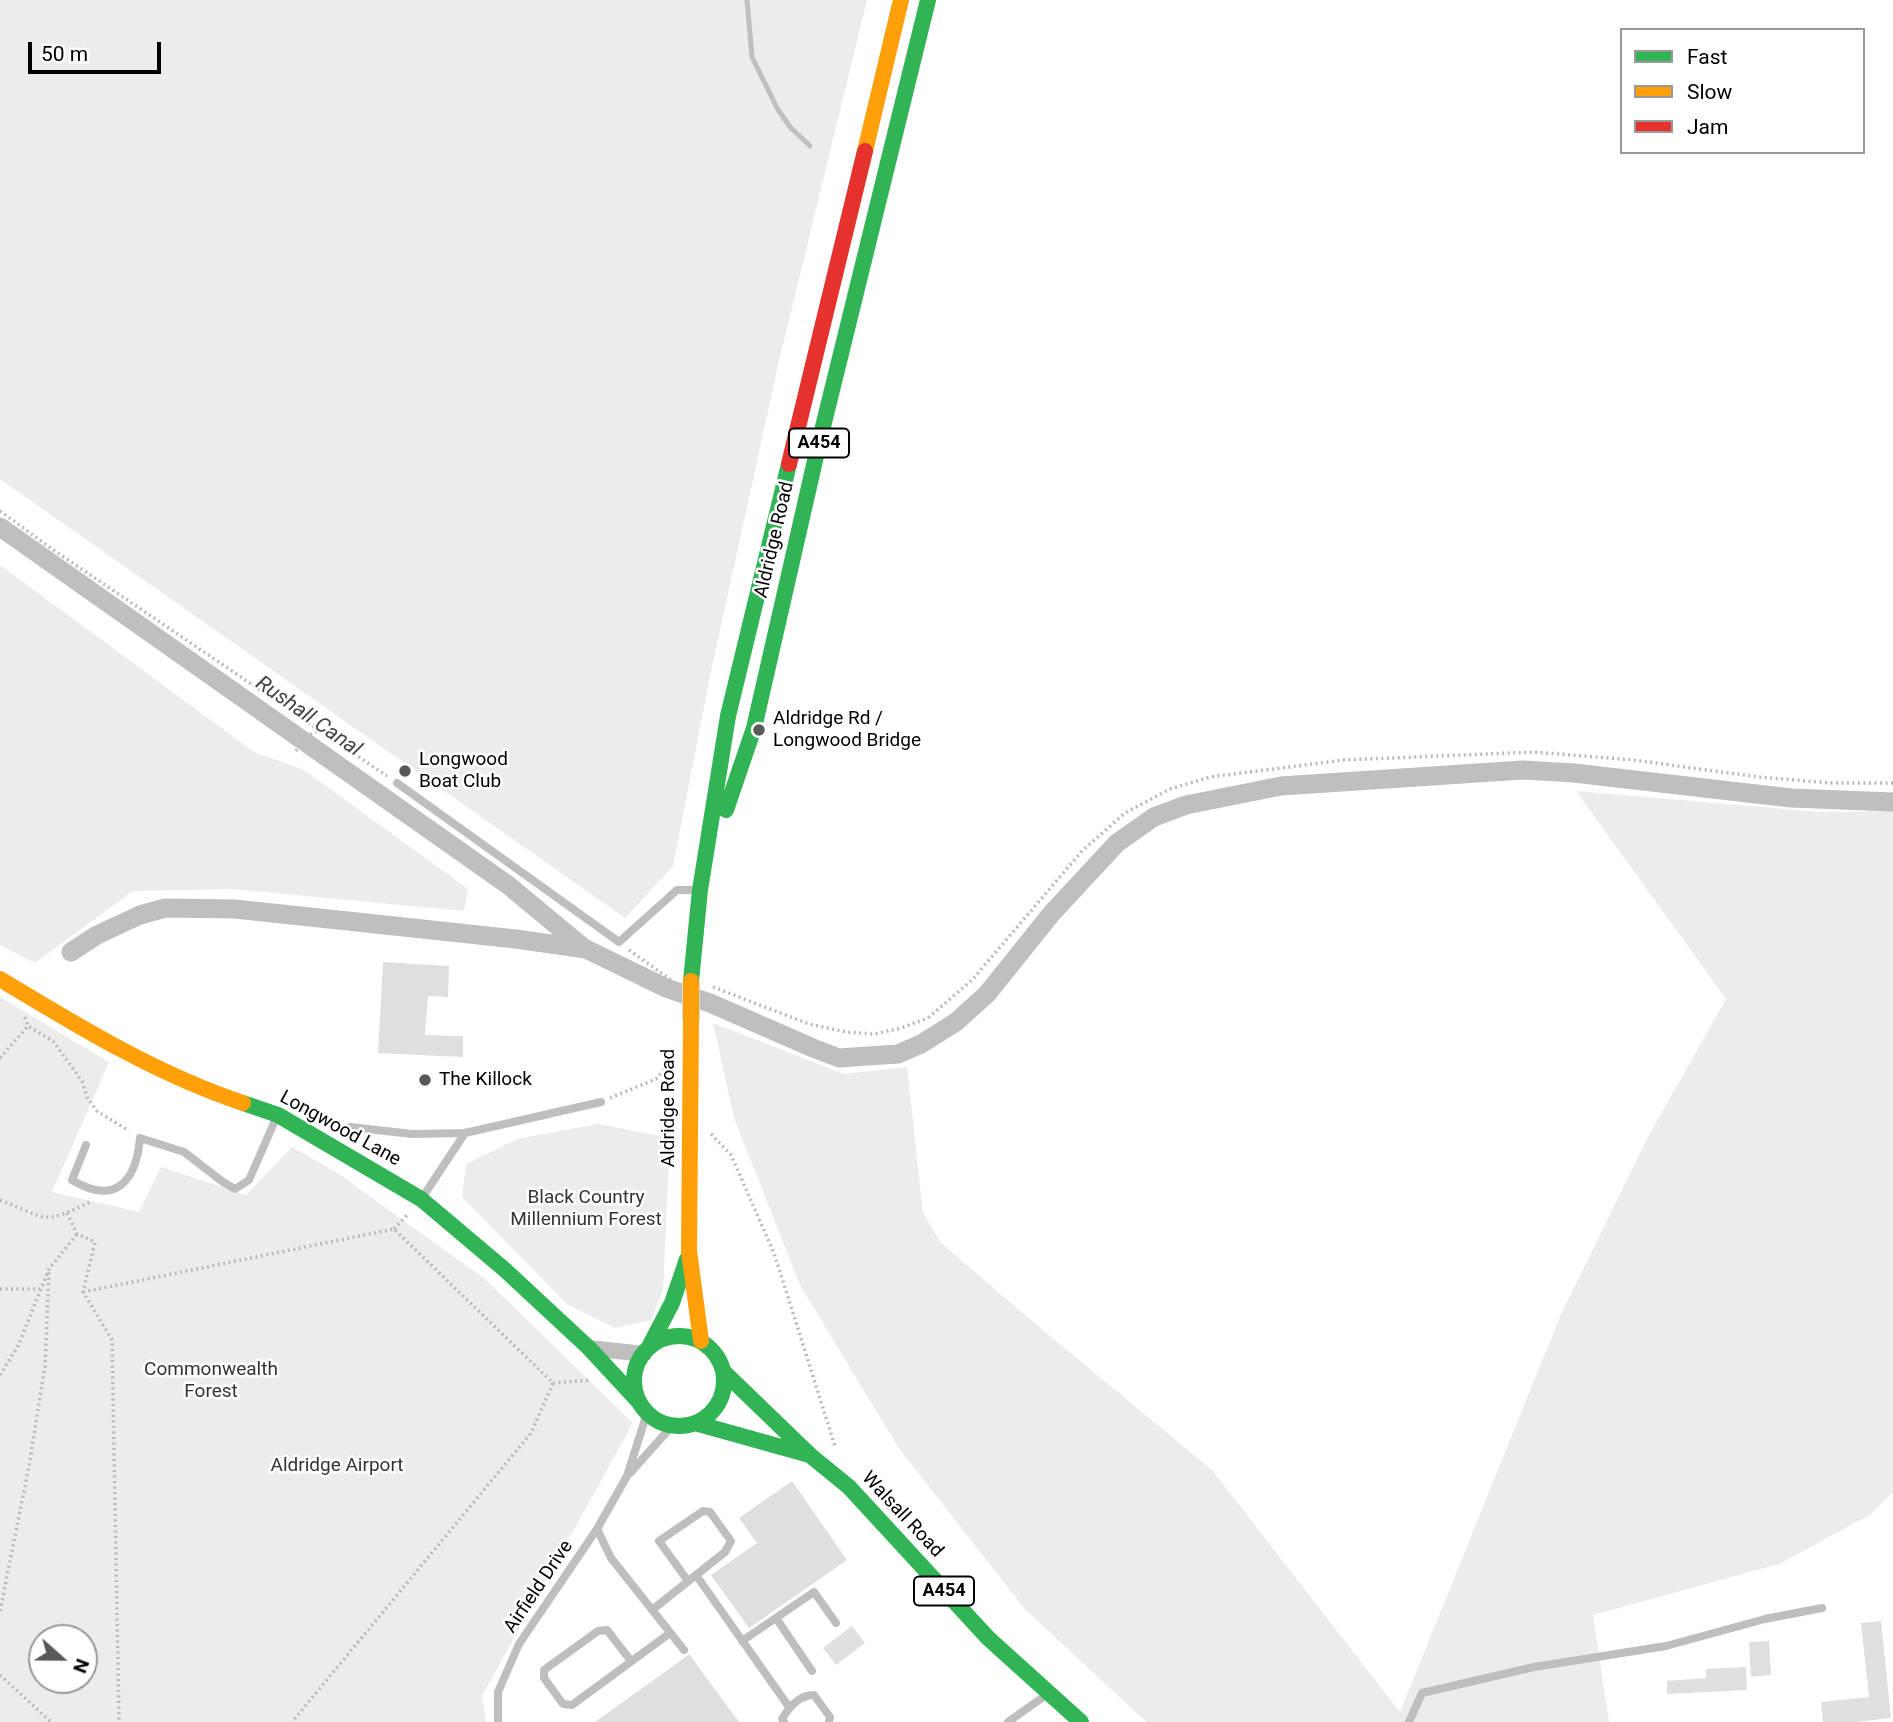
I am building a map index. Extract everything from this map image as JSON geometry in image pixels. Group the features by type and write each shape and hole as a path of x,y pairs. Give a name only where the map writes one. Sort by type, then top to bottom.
{"main road":[{"path":"900,5 926,7"},
{"name":"Aldridge Road","path":"701,1341 689,1251 691,1020 685,981 728,716 900,5"},
{"name":"Aldridge Road","path":"701,886 754,728 819,443 926,7"},
{"name":"Longwood Lane","path":"6,983 105,1042 201,1089 278,1115 421,1199 504,1269 589,1348 643,1408"},
{"name":"Aldridge Road","path":"646,1351 673,1303 689,1251"},
{"path":"672,1336 701,1341 716,1355 724,1372 724,1387 717,1406 705,1418 695,1423 673,1426 643,1408 635,1380 636,1369 646,1351 672,1336"},
{"name":"Walsall Road","path":"724,1372 811,1456 849,1487 988,1639 1081,1722"},
{"name":"Walsall Road","path":"695,1423 811,1456"}],"street":[{"path":"589,1348 646,1351"}],"lane":[{"path":"397,783 620,942 677,890 701,886"},
{"path":"349,1127 412,1134 465,1133 601,1102"},
{"path":"86,1145 72,1180 89,1191 109,1192 123,1183 133,1168 139,1152 140,1138 184,1152 235,1189 249,1180 278,1115"},
{"path":"421,1199 465,1133"},
{"name":"Airfield Drive","path":"627,1476 643,1408"},
{"name":"Airfield Drive","path":"498,1722 498,1692 519,1644 597,1530 627,1476 673,1426"},
{"path":"652,1610 725,1552 731,1541 710,1512 703,1511 659,1541 688,1581"},
{"path":"597,1530 611,1558 684,1650"},
{"path":"696,1575 789,1707"},
{"path":"742,1641 814,1592 836,1623"},
{"path":"1409,1722 1422,1693 1535,1667 1667,1646 1765,1619 1822,1608"},
{"path":"776,1618 811,1671"},
{"path":"631,1661 607,1630 598,1631 544,1670 544,1678 563,1704 572,1705 670,1633"},
{"path":"1008,1722 1049,1693"},
{"path":"784,1722 782,1719 789,1707 806,1695 814,1695 830,1717 829,1722"}],"path":[{"path":"0,511 397,783"},
{"path":"296,751 307,736 319,730"},
{"path":"709,988 717,987 809,1024 846,1032 874,1034 928,1018 972,979 1082,851 1125,813 1170,789 1210,777 1344,761 1534,752 1633,760 1759,777 1830,783 1893,783"},
{"path":"620,942 668,979 685,981"},
{"path":"24,1013 28,1026 53,1041 82,1081 87,1097 97,1111 140,1138"},
{"path":"0,1058 28,1026"},
{"path":"601,1102 656,1079 674,1057"},
{"path":"689,1113 731,1155 737,1167 774,1254 836,1451"},
{"path":"0,1200 40,1218 50,1218 67,1213 109,1192"},
{"path":"67,1213 77,1234 95,1242 83,1292 112,1340 119,1722"},
{"path":"83,1292 394,1229 553,1383 617,1378"},
{"path":"0,1375 18,1346 49,1269 77,1234"},
{"path":"0,1611 29,1465 45,1366 49,1269"},
{"path":"0,1289 40,1289"},
{"path":"292,1722 531,1433 553,1383"},
{"path":"0,1675 51,1722"}],"green space":[{"path":"0,0 867,0 779,361 711,671 673,866 625,918 0,479"},
{"path":"0,565 254,752 304,770 468,889 464,911 232,889 133,891 35,963 0,945"},
{"path":"1576,791 1820,812 1893,811 1893,1492 1870,1515 1779,1564 1593,1615 1609,1722 1146,1722 1024,1608 898,1447 800,1285 734,1118 713,1023 844,1074 907,1067 923,1213 941,1243 1212,1470 1400,1712 1561,1314 1650,1133 1726,999"},
{"name":"Aldridge Airport","path":"0,997 109,1062 52,1192 139,1212 161,1167 246,1195 292,1147 336,1172 485,1279 633,1423 482,1696 486,1722 0,1722"},
{"name":"Black Country Millennium Forest","path":"598,1124 670,1138 663,1290 651,1320 615,1328 567,1304 462,1197 466,1164 517,1139"}],"building":[{"path":"383,962 449,966 448,997 428,996 425,1035 463,1036 463,1057 378,1053"},
{"path":"792,1481 847,1560 749,1628 711,1575 757,1543 739,1518"},
{"path":"1881,1621 1891,1718 1823,1722 1821,1702 1869,1697 1861,1623"},
{"path":"852,1626 865,1643 836,1665 823,1648"},
{"path":"1769,1641 1771,1675 1751,1677 1749,1642"},
{"path":"689,1654 739,1722 595,1722 687,1656"},
{"path":"1746,1667 1747,1690 1667,1694 1667,1681 1706,1678 1706,1669"}],"waterway":[{"path":"747,0 752,57 777,108 790,127 810,146"},
{"name":"Rushall Canal","path":"0,527 508,885 584,948"},
{"path":"71,952 97,935 140,915 165,908 235,909 516,939 586,949 666,988 710,1003 839,1058 898,1054 921,1044 956,1022 987,994 1052,913 1117,843 1154,817 1186,805 1281,786 1523,770 1574,773 1791,798 1893,802"}],"traffic: fast":[{"path":"726,810 754,728 819,443 928,0"},
{"path":"691,981 700,890 728,716 789,464"},
{"path":"243,1103 278,1115 421,1199 504,1269 589,1348 640,1403"},
{"path":"649,1347 672,1303 687,1259"},
{"path":"679,1336 696,1340 711,1349 720,1364 724,1381 720,1398 711,1413 696,1422 679,1426 662,1422 647,1413 638,1398 634,1381 638,1364 647,1349 662,1340 679,1336"},
{"path":"724,1372 811,1456 849,1487 988,1638 1081,1722"},
{"path":"695,1423 806,1454"}],"traffic: slow":[{"path":"865,151 901,0"},
{"path":"0,979 148,1063 243,1103"},
{"path":"691,981 691,1020"},
{"path":"691,1020 689,1251 701,1341"}],"traffic: jam":[{"path":"789,464 865,151"}],"place":[{"name":"Aldridge Rd / Longwood Bridge","path":"759,730"},
{"name":"Longwood Boat Club","path":"405,771"},
{"name":"The Killock","path":"425,1080"}],"park label":[{"name":"Commonwealth Forest","path":"211,1381"}]}
